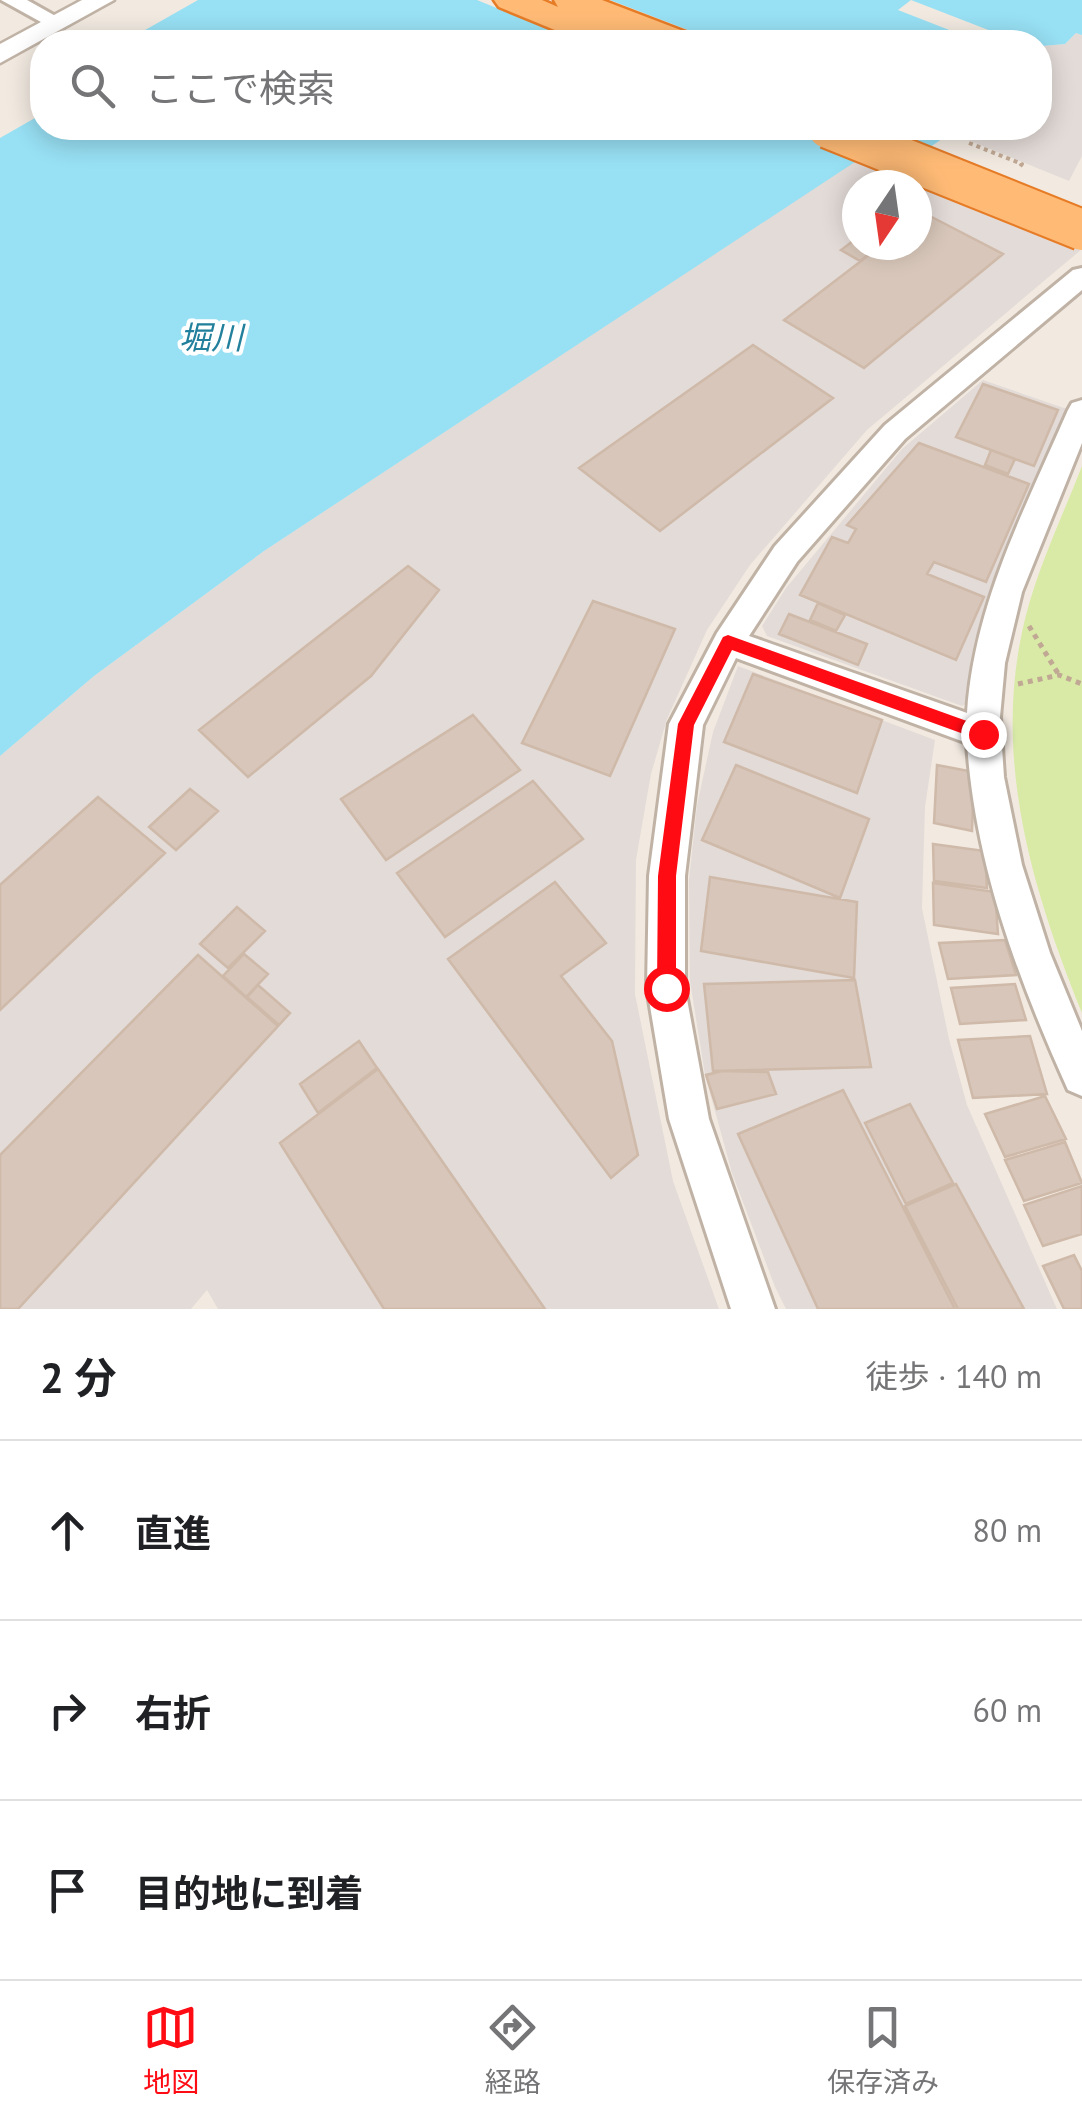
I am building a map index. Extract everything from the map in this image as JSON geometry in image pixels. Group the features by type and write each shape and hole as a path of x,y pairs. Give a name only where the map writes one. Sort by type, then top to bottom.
{"highway":[{"path":"511,0 586,30"},
{"path":"571,0 647,30"},
{"path":"858,140 1082,230"},
{"path":"921,140 1082,204"}],"street":[{"path":"11,0 58,23"},
{"path":"45,30 101,0"},
{"path":"0,55 30,38"},
{"path":"752,1309 689,1119 666,988 667,876 686,724 728,642 786,554 895,432 1082,276"},
{"path":"1082,410 1006,590 990,660 983,734 1004,865 1027,945 1082,1076"},
{"path":"728,642 983,734"}],"path":[{"path":"1006,590 1058,675"},
{"path":"987,694 1058,675 1082,684"}],"shaded area":[{"path":"1076,33 1082,35 1082,156 1069,181 968,140 1052,140 1052,45 1065,44"},
{"path":"864,155 899,170 842,170 842,260 932,260 932,184 1082,249 867,430 750,565 707,630 667,719 651,774 636,860 635,994 673,1181 719,1309 218,1309 207,1290 191,1309 0,1309 0,756 94,676 264,551"},
{"path":"983,380 1067,409 1005,558 975,699 962,706 767,636 762,626 786,588 902,449"},
{"path":"738,666 935,740 925,807 922,908 949,1039 967,1105 1057,1309 786,1309 775,1287 732,1173 705,1075 690,981 689,880 697,805 713,732"}],"green space":[{"path":"1082,466 1082,1013 1034,874 1016,779 1013,730 1015,681 1027,611"}],"water":[{"path":"198,0 1082,0 1082,35 1076,33 1065,44 1052,45 1052,30 145,30"},
{"name":"堀川","path":"30,121 30,140 940,140 898,169 864,156 842,170 264,551 94,676 0,756 0,138"}],"pier":[{"path":"477,0 610,0 688,30 551,30"},
{"path":"911,0 988,30 949,30 898,10"}],"building":[{"path":"932,217 1003,254 864,368 784,320 862,260 932,260"},
{"path":"753,345 833,398 660,531 579,468"},
{"path":"983,384 1058,410 1034,466 956,437"},
{"path":"919,443 1029,484 986,582 934,562 927,574 984,597 956,660 800,595 832,537 848,543 856,529 847,525"},
{"path":"991,450 1015,459 1008,474 985,465"},
{"path":"408,566 439,590 371,676 248,777 199,730"},
{"path":"593,601 675,629 610,776 522,743"},
{"path":"818,603 845,615 836,631 810,620"},
{"path":"789,614 867,644 858,665 779,634"},
{"path":"753,674 882,720 857,793 724,742"},
{"path":"473,715 520,770 386,860 341,799"},
{"path":"736,765 869,819 840,898 702,840"},
{"path":"937,765 974,772 972,831 934,823"},
{"path":"533,781 583,839 445,937 397,873"},
{"path":"190,789 218,811 176,850 149,827"},
{"path":"98,797 165,853 0,1010 0,885"},
{"path":"933,844 985,851 987,888 934,881"},
{"path":"710,877 857,902 854,978 701,951"},
{"path":"555,882 606,943 561,976 612,1041 638,1155 611,1178 448,959"},
{"path":"933,883 995,892 998,934 934,925"},
{"path":"237,907 265,931 228,968 200,944"},
{"path":"1005,940 1016,975 948,979 939,943"},
{"path":"244,954 268,974 246,997 223,976"},
{"path":"198,955 278,1026 18,1309 0,1309 0,1155"},
{"path":"855,980 871,1067 713,1071 704,984"},
{"path":"1015,984 1026,1020 960,1024 951,988"},
{"path":"258,985 290,1013 279,1025 247,997"},
{"path":"1030,1036 1047,1094 973,1098 958,1040"},
{"path":"359,1041 377,1068 318,1113 300,1084"},
{"path":"378,1069 545,1309 384,1309 280,1143"},
{"path":"722,1071 768,1072 776,1094 717,1109 706,1075"},
{"path":"843,1090 955,1309 818,1309 738,1134"},
{"path":"1045,1096 1066,1139 1005,1157 985,1114"},
{"path":"910,1104 953,1183 906,1204 865,1123"},
{"path":"1065,1142 1082,1183 1024,1201 1005,1160"},
{"path":"956,1184 1024,1309 958,1309 905,1206"},
{"path":"1082,1186 1082,1234 1043,1246 1024,1205"},
{"path":"1074,1255 1082,1271 1082,1309 1064,1309 1043,1266"}],"route":[{"path":"666,988 667,876 686,724 728,642 983,734"}]}
